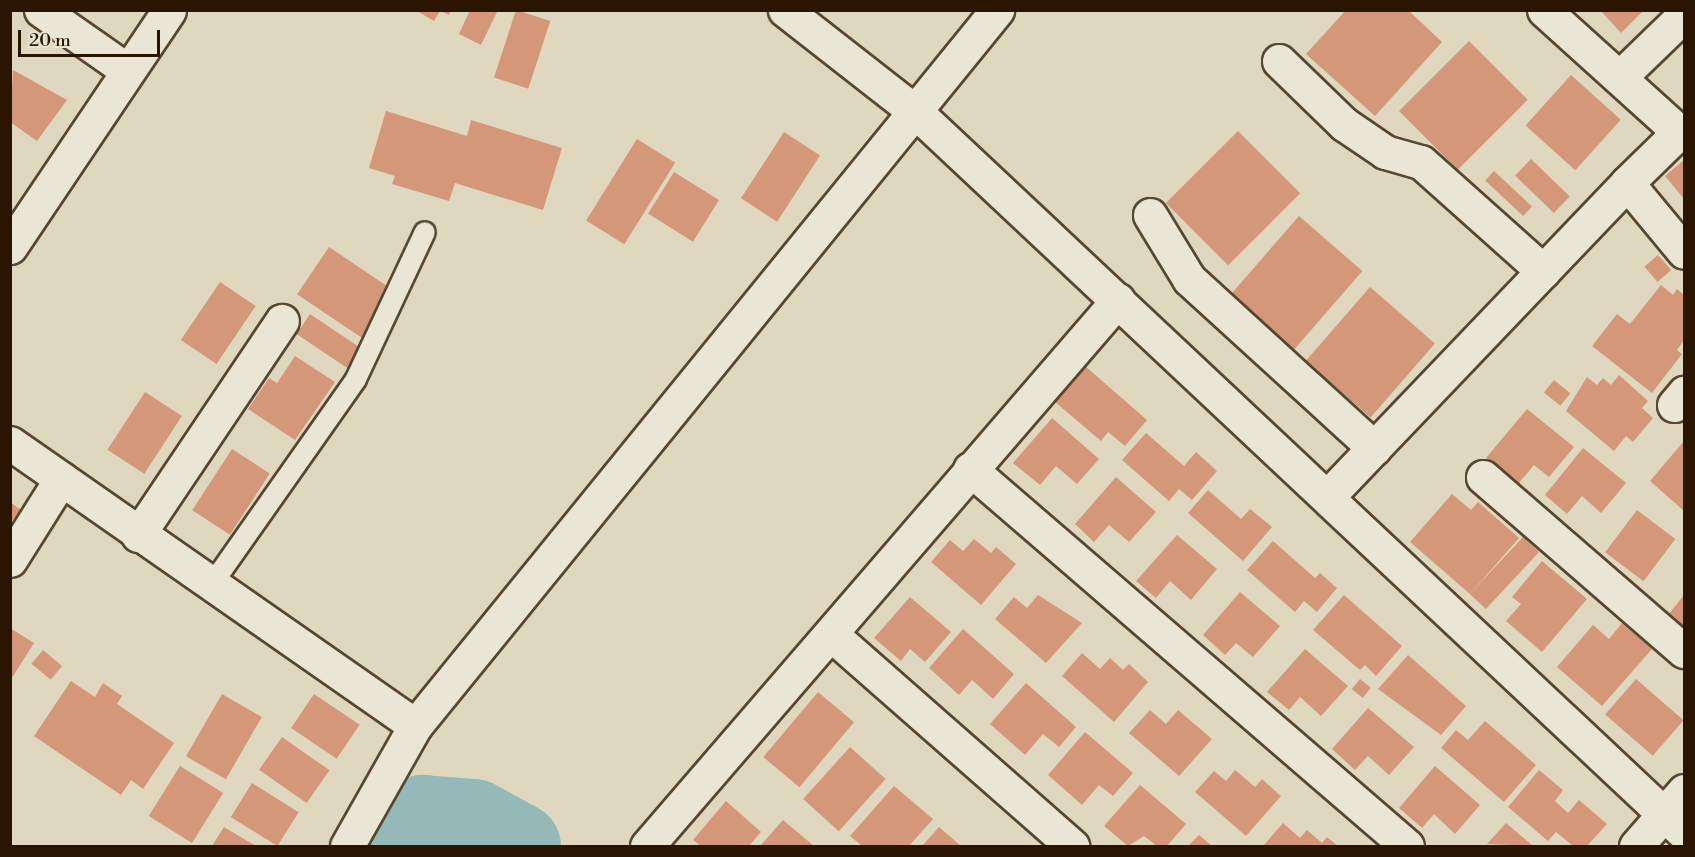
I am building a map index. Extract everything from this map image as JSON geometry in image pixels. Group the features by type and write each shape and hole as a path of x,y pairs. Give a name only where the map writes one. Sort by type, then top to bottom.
{"street":[{"path":"41,10 128,71"},
{"path":"10,247 169,10"},
{"path":"785,10 917,113 1329,495 1674,824"},
{"path":"347,846 415,726 917,113 997,10"},
{"path":"1329,495 1627,183 1679,132 1621,76 1544,10"},
{"path":"1621,76 1684,15"},
{"path":"1279,62 1344,124 1385,152 1420,162 1543,271"},
{"path":"1627,183 1684,252"},
{"path":"1150,215 1189,279 1374,448"},
{"path":"648,846 832,635 970,469 1118,300"},
{"path":"138,535 282,321"},
{"path":"10,443 210,587 415,726"},
{"path":"970,469 1407,846"},
{"path":"1483,477 1684,651"},
{"path":"10,560 61,479"},
{"path":"832,635 1072,846"},
{"path":"1636,846 1674,824 1684,791"}],"lane":[{"path":"210,587 356,378 425,232"}],"building":[{"path":"415,10 451,10 449,15 440,11 434,21"},
{"path":"470,10 498,10 481,45 459,34"},
{"path":"516,10 550,21 528,89 494,78"},
{"path":"1346,10 1408,10 1442,42 1375,116 1306,54"},
{"path":"1600,10 1644,10 1621,33"},
{"path":"1469,41 1528,100 1458,170 1399,111"},
{"path":"13,70 67,100 37,141 10,122"},
{"path":"1571,75 1621,120 1575,170 1525,126"},
{"path":"386,111 467,136 471,120 562,148 543,210 455,183 449,201 392,184 395,176 369,168"},
{"path":"1238,131 1300,193 1228,265 1166,203"},
{"path":"784,132 820,155 777,222 741,198"},
{"path":"637,139 675,163 624,244 586,220"},
{"path":"1531,159 1570,197 1554,213 1515,176"},
{"path":"1684,160 1684,199 1665,176"},
{"path":"1494,171 1532,206 1523,216 1485,181"},
{"path":"674,172 719,200 693,242 648,214"},
{"path":"1299,216 1362,271 1294,350 1231,294"},
{"path":"329,247 396,292 364,340 297,294"},
{"path":"1658,255 1671,270 1658,282 1644,267"},
{"path":"220,282 256,306 217,364 181,340"},
{"path":"1661,285 1673,295 1677,289 1684,295 1684,340 1677,350 1682,354 1652,393 1592,346 1617,314 1630,324"},
{"path":"1370,287 1435,343 1371,417 1306,361"},
{"path":"310,314 361,348 347,368 297,334"},
{"path":"295,356 335,382 295,440 248,409 269,378 277,383"},
{"path":"1085,366 1147,420 1125,446 1108,432 1101,441 1054,401"},
{"path":"1619,375 1648,401 1642,408 1653,418 1633,442 1626,436 1614,451 1566,411 1587,377 1597,385 1603,378 1611,385"},
{"path":"1554,380 1570,393 1560,406 1544,392"},
{"path":"145,392 182,416 144,474 107,450"},
{"path":"1527,409 1574,447 1549,477 1534,465 1518,484 1486,458"},
{"path":"1052,418 1099,459 1077,484 1056,466 1040,485 1013,463"},
{"path":"1146,433 1184,466 1196,452 1217,471 1192,500 1179,489 1169,501 1122,460"},
{"path":"1684,441 1684,511 1650,481"},
{"path":"1583,448 1626,483 1601,513 1582,496 1567,514 1545,495"},
{"path":"232,449 270,474 230,535 192,510"},
{"path":"1116,477 1156,512 1129,542 1109,525 1094,542 1075,524"},
{"path":"1208,490 1241,519 1250,509 1272,527 1243,561 1188,513"},
{"path":"1452,494 1471,510 1478,502 1519,538 1470,594 1410,542"},
{"path":"10,502 21,510 10,523"},
{"path":"1637,510 1675,539 1643,581 1605,552"},
{"path":"1177,535 1217,569 1191,600 1170,581 1156,598 1136,581"},
{"path":"1523,537 1539,552 1486,609 1470,594"},
{"path":"974,539 991,553 996,547 1016,564 981,605 931,562 950,540 963,551"},
{"path":"1273,541 1315,578 1320,573 1337,588 1317,612 1304,601 1295,612 1247,570"},
{"path":"1542,561 1587,599 1542,652 1506,621 1521,604 1512,597"},
{"path":"1240,592 1280,626 1253,657 1236,643 1225,655 1203,635"},
{"path":"1038,595 1082,623 1046,663 995,619 1014,597 1027,608"},
{"path":"1344,595 1402,646 1376,676 1365,665 1360,670 1313,630"},
{"path":"1684,595 1684,629 1668,615"},
{"path":"910,597 951,632 925,662 910,649 901,661 874,638"},
{"path":"1622,623 1652,649 1602,706 1557,667 1593,625 1609,639"},
{"path":"10,628 34,643 10,681"},
{"path":"963,629 1014,674 993,699 972,680 959,695 929,668"},
{"path":"1305,649 1348,686 1321,716 1300,697 1289,710 1267,692"},
{"path":"43,650 62,666 51,680 31,664"},
{"path":"1082,653 1100,669 1110,658 1123,670 1129,664 1148,682 1114,722 1062,676"},
{"path":"1408,655 1466,706 1441,735 1378,689"},
{"path":"1360,679 1371,688 1363,698 1352,689"},
{"path":"1636,679 1684,720 1653,756 1605,714"},
{"path":"71,681 95,697 103,683 122,696 117,704 174,743 143,789 131,780 121,795 34,736"},
{"path":"1026,683 1076,727 1059,747 1043,734 1025,755 990,724"},
{"path":"818,692 854,722 799,787 763,757"},
{"path":"222,694 262,717 226,779 186,756"},
{"path":"314,694 360,725 337,759 291,728"},
{"path":"1368,708 1414,747 1389,775 1368,756 1355,770 1332,749"},
{"path":"1150,710 1166,724 1178,710 1212,739 1179,776 1129,733"},
{"path":"1485,721 1536,765 1504,802 1441,748 1456,730 1468,740"},
{"path":"1085,732 1133,773 1113,796 1099,785 1082,805 1048,775"},
{"path":"282,737 330,770 307,803 259,770"},
{"path":"850,747 886,779 839,831 803,799"},
{"path":"180,766 223,793 192,843 149,816"},
{"path":"1435,766 1480,805 1455,834 1434,814 1422,828 1399,808"},
{"path":"1235,770 1255,787 1262,779 1281,796 1246,836 1195,792 1214,771 1226,781"},
{"path":"1539,770 1563,790 1555,801 1568,813 1579,800 1607,824 1587,846 1573,846 1556,832 1548,841 1508,807"},
{"path":"252,783 299,812 277,846 231,817"},
{"path":"1140,785 1186,824 1167,846 1157,846 1144,836 1128,846 1104,826"},
{"path":"894,786 933,819 909,846 862,846 850,836"},
{"path":"726,801 761,832 749,846 701,846 693,840"},
{"path":"783,820 814,846 760,846"},
{"path":"1283,823 1300,838 1307,830 1322,843 1327,837 1338,846 1263,846"},
{"path":"1506,823 1533,846 1487,844"},
{"path":"224,827 256,846 212,846"},
{"path":"939,827 961,846 922,846"},
{"path":"1199,835 1212,846 1188,846"}],"waterway":[{"path":"404,846 423,818 474,822 518,846"}]}
